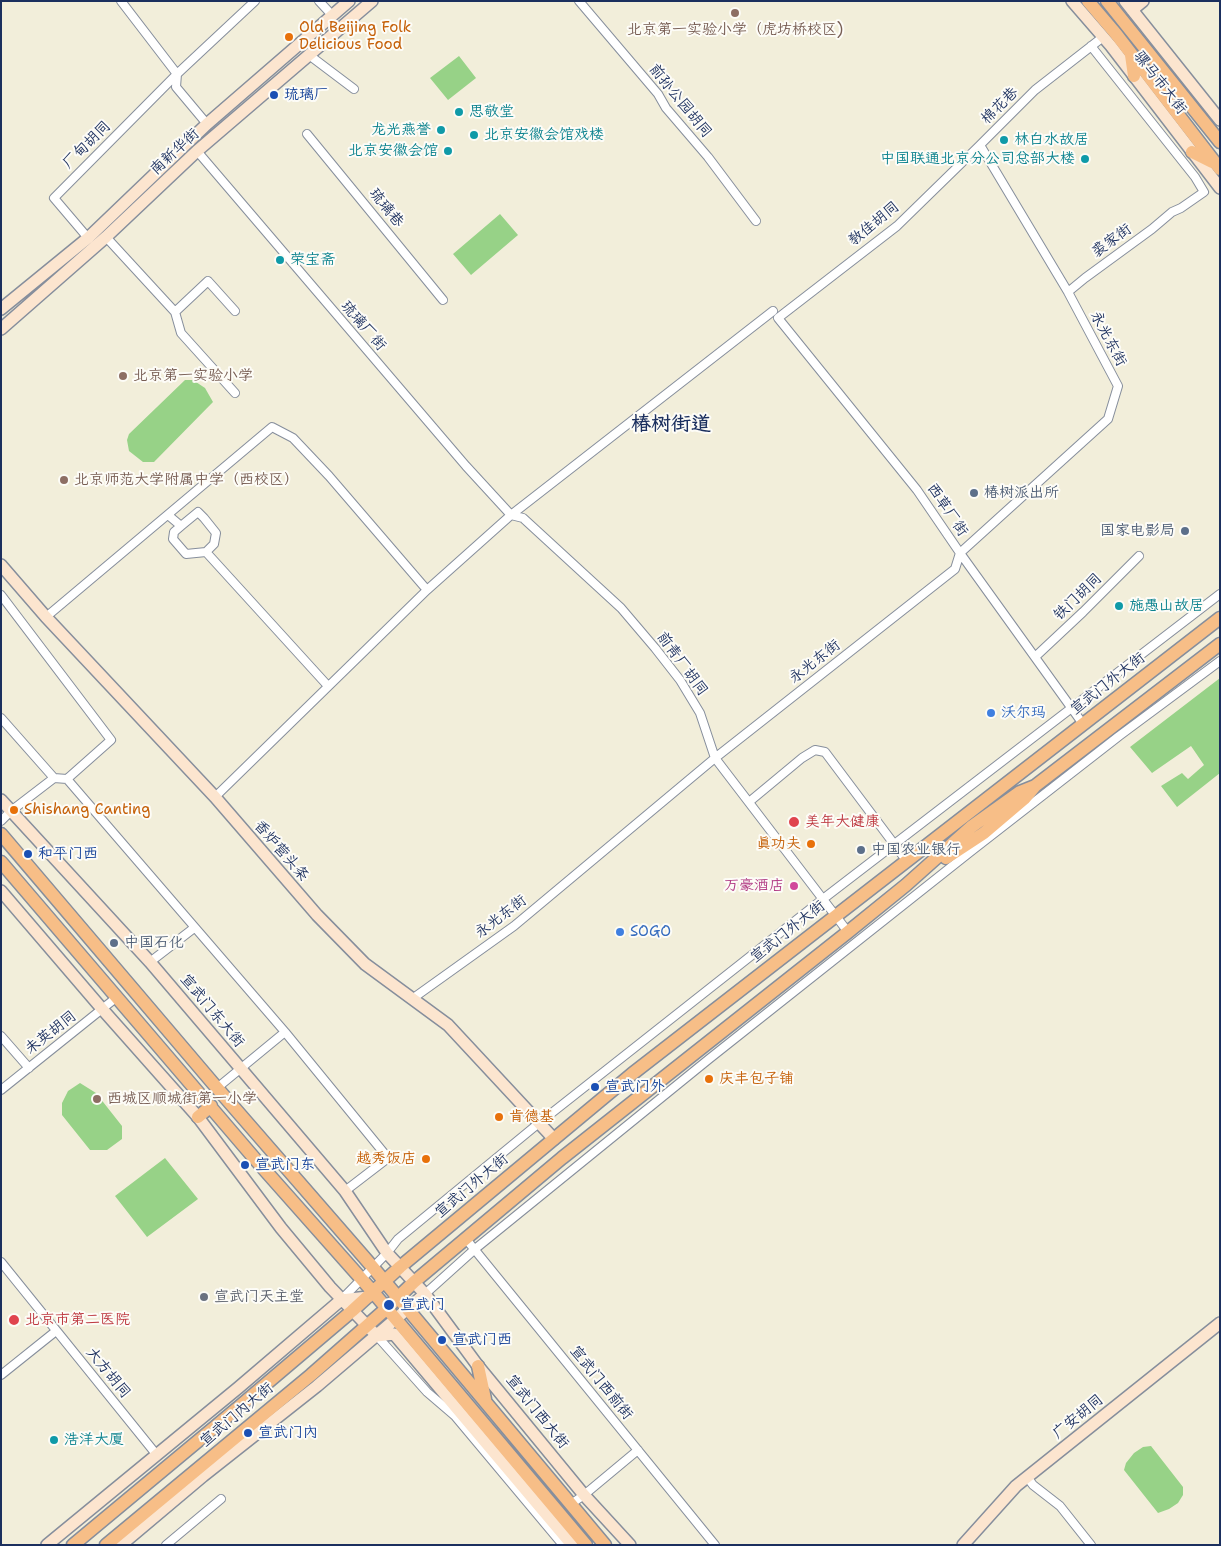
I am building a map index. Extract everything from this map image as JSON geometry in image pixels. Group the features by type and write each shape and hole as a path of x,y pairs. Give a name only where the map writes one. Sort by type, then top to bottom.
{"main road":[{"name":"骡马市大街","path":"1088,1 1130,52 1218,167"},
{"name":"骡马市大街","path":"1107,1 1220,142"},
{"path":"1130,52 1134,76"},
{"path":"1192,152 1218,167"},
{"name":"宣武门外大街","path":"370,1295 400,1267 632,1074 1220,618"},
{"path":"398,1297 562,1158 906,885 971,827 1020,792 1035,786 1220,644"},
{"path":"1,834 217,1088 408,1308 605,1545"},
{"path":"1,862 358,1277 370,1295 396,1320 586,1545"},
{"path":"198,1116 211,1106"},
{"name":"宣武门内大街","path":"73,1545 370,1295"},
{"name":"宣武门内大街","path":"106,1545 310,1375 398,1297"},
{"path":"478,1366 484,1399"}],"street":[{"path":"121,1 176,74 176,86 207,124"},
{"path":"176,74 255,1"},
{"path":"319,1 332,15"},
{"name":"南新华街","path":"1,309 88,238 207,124 350,1"},
{"name":"南新华街","path":"1,328 106,237 197,151 372,1"},
{"name":"前孙公园胡同","path":"579,1 658,94 666,108 708,156 756,221"},
{"name":"骡马市大街","path":"1072,1 1134,76 1220,188"},
{"path":"1127,3 1143,1"},
{"name":"骡马市大街","path":"1127,3 1220,120"},
{"name":"棉花巷","path":"1068,292 980,145 1035,90 1103,37"},
{"name":"裘家街","path":"1068,292 1152,230 1172,212 1182,208 1204,192 1195,177 1091,46"},
{"path":"309,55 354,89"},
{"name":"厂甸胡同","path":"88,238 54,198 176,74"},
{"name":"琉璃巷","path":"307,134 443,300"},
{"name":"教佳胡同","path":"778,318 897,226 980,145"},
{"name":"琉璃厂街","path":"197,151 466,466 511,515"},
{"path":"106,237 175,312 181,333 234,393"},
{"path":"175,312 208,281 235,311"},
{"name":"永光东街","path":"412,999 514,926 715,758 955,570 960,553 1108,419 1118,386 1068,292"},
{"path":"215,797 427,590 511,515 772,311"},
{"name":"西草厂街","path":"778,318 917,490 1083,724"},
{"path":"46,617 272,427 294,438 427,590"},
{"path":"198,512 216,533 214,544 206,552 186,554 173,539 174,532 198,512"},
{"path":"168,515 181,526"},
{"name":"前青厂胡同","path":"511,515 523,518 621,608 680,680 700,712 715,758 848,932"},
{"path":"206,552 328,686"},
{"name":"铁门胡同","path":"1035,657 1139,556"},
{"name":"香炉营头条","path":"1,565 46,617 215,797 317,915 365,964 448,1025 554,1139"},
{"path":"47,1545 342,1300 398,1239 539,1123 823,899 1220,594"},
{"path":"1,595 112,740 67,779"},
{"path":"122,1545 203,1476 377,1336 475,1250 709,1059 1119,736 1220,661"},
{"path":"1,718 54,778"},
{"path":"749,802 802,758 815,750 825,752 906,860"},
{"path":"1,821 54,778 67,779 284,1032 388,1158 345,1191"},
{"name":"宣武门东大街","path":"1,800 150,962 345,1191 387,1253 400,1267"},
{"path":"1,891 103,1010 198,1116 281,1228 342,1300 427,1392 455,1416 563,1545"},
{"path":"150,962 194,928"},
{"name":"未英胡同","path":"1,1090 117,998"},
{"path":"217,1088 241,1070 284,1032"},
{"path":"1,1036 29,1068"},
{"name":"宣武门西前街","path":"466,1239 715,1545"},
{"name":"大方胡同","path":"1,1262 156,1454"},
{"name":"宣武门西大街","path":"400,1267 425,1294 478,1366 584,1495 630,1545"},
{"path":"342,1300 370,1295"},
{"path":"396,1320 394,1334 572,1545"},
{"name":"广安胡同","path":"963,1545 1016,1486 1220,1323"},
{"path":"1,1376 56,1331"},
{"path":"377,1336 394,1334"},
{"path":"193,1424 217,1425"},
{"path":"571,1504 638,1450"},
{"path":"1027,1477 1034,1486 1060,1506 1091,1545"},
{"path":"166,1545 221,1499"}],"green space":[{"path":"459,56 476,78 448,100 430,78"},
{"path":"500,214 518,235 471,275 453,254"},
{"path":"185,380 193,380 205,388 213,402 154,462 143,462 129,451 127,440 129,434"},
{"path":"1220,678 1220,773 1177,807 1161,786 1182,773 1188,779 1204,765 1191,746 1152,773 1130,747"},
{"path":"80,1083 96,1093 122,1126 122,1139 107,1150 90,1150 62,1115 62,1103 68,1091"},
{"path":"165,1158 198,1199 147,1237 115,1196"},
{"path":"1151,1446 1183,1487 1183,1495 1178,1503 1158,1513 1124,1470 1126,1463 1134,1453 1143,1447"}],"place":[{"name":"北京第一实验小学（虎坊桥校区)","path":"735,13"},
{"name":"Old Beijing Folk Delicious Food","path":"289,37"},
{"name":"琉璃厂","path":"274,95"},
{"name":"思敬堂","path":"459,112"},
{"name":"龙光燕誉","path":"441,130"},
{"name":"北京安徽会馆戏楼","path":"474,135"},
{"name":"林白水故居","path":"1004,140"},
{"name":"北京安徽会馆","path":"448,151"},
{"name":"中国联通北京分公司总部大楼","path":"1085,159"},
{"name":"荣宝斋","path":"280,260"},
{"name":"北京第一实验小学","path":"123,376"},
{"name":"北京师范大学附属中学（西校区）","path":"64,480"},
{"name":"椿树派出所","path":"974,493"},
{"name":"国家电影局","path":"1185,531"},
{"name":"施愚山故居","path":"1119,606"},
{"name":"沃尔玛","path":"991,713"},
{"name":"Shishang Canting","path":"14,810"},
{"name":"美年大健康","path":"794,822"},
{"name":"真功夫","path":"811,844"},
{"name":"中国农业银行","path":"861,850"},
{"name":"和平门西","path":"28,854"},
{"name":"万豪酒店","path":"794,886"},
{"name":"SOGO","path":"620,932"},
{"name":"中国石化","path":"114,943"},
{"name":"庆丰包子铺","path":"709,1079"},
{"name":"宣武门外","path":"595,1087"},
{"name":"西城区顺城街第一小学","path":"97,1099"},
{"name":"肯德基","path":"499,1117"},
{"name":"越秀饭店","path":"426,1159"},
{"name":"宣武门东","path":"245,1165"},
{"name":"宣武门天主堂","path":"204,1297"},
{"name":"宣武门","path":"389,1305"},
{"name":"北京市第二医院","path":"14,1320"},
{"name":"宣武门西","path":"442,1340"},
{"name":"宣武门内","path":"248,1433"},
{"name":"浩洋大厦","path":"54,1440"}],"district":[{"name":"椿树街道","path":"671,425"}]}
